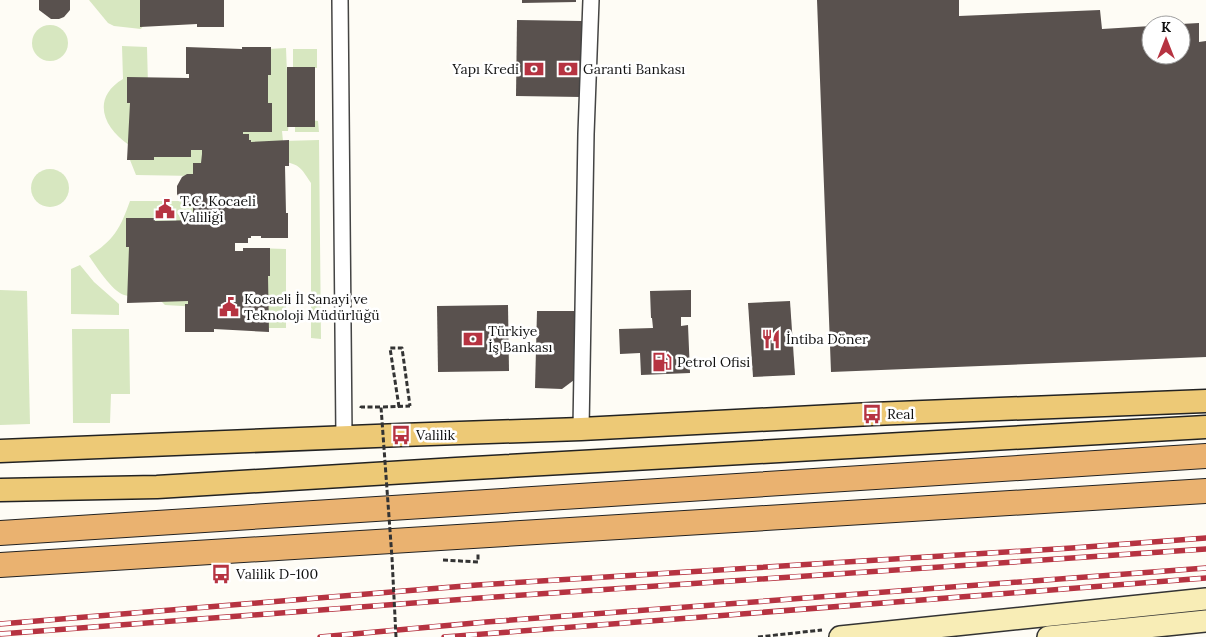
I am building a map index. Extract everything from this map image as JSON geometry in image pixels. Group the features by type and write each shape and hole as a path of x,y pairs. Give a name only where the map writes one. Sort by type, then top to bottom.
{"highway":[{"path":"0,533 1206,456"},
{"path":"0,565 1206,491"}],"main road":[{"path":"0,451 582,429 872,414 1206,401"},
{"path":"1134,403 1206,411"},
{"path":"0,490 157,487 456,468 1206,427"},
{"path":"840,637 1206,599"},
{"path":"1048,637 1144,632 1206,621"}],"street":[{"path":"340,0 344,437"},
{"path":"582,429 586,134 591,0"}],"path":[{"path":"361,407 399,407 410,406 402,348 390,348 399,407"},
{"path":"381,407 392,548 396,637"}],"green space":[{"path":"89,0 159,0 141,29 114,26 108,23"},
{"path":"50,25 57,26 63,30 67,36 67,50 63,56 57,60 50,61 43,60 37,56 33,50 32,43 33,36 37,30 43,26"},
{"path":"122,46 147,47 148,85 184,89 268,49 286,48 287,74 293,73 293,49 317,49 317,68 312,68 310,120 318,121 319,132 295,132 295,120 289,120 288,131 282,131 283,141 319,140 321,339 311,338 311,183 298,166 294,164 285,162 219,238 235,264 251,248 286,249 286,328 263,328 199,307 165,305 156,296 136,297 124,295 109,284 89,256 105,245 115,233 130,201 194,201 195,176 136,175 130,160 129,145 120,138 107,122 104,104 107,95 123,79"},
{"path":"50,169 64,174 69,188 64,202 50,207 36,202 31,188 36,174"},
{"path":"80,265 94,282 119,304 119,315 71,314 71,269"},
{"path":"0,290 27,291 30,424 0,425"},
{"path":"72,329 129,329 130,394 111,394 110,423 73,423"}],"building":[{"path":"39,0 70,0 70,10 64,17 51,19 39,10"},
{"path":"140,0 224,0 224,27 197,27 197,24 140,27"},
{"path":"522,0 576,0 576,2 522,3"},
{"path":"817,0 959,0 959,16 1100,10 1102,29 1141,27 1141,65 1191,65 1191,23 1199,23 1199,42 1206,41 1206,357 831,372"},
{"path":"517,20 582,21 581,97 516,96"},
{"path":"186,47 242,49 242,47 271,47 268,103 272,103 272,132 243,132 243,134 249,134 251,142 289,140 289,166 285,166 288,238 251,236 251,238 248,238 248,243 235,243 235,251 243,251 243,248 270,248 270,276 268,276 269,332 214,329 214,332 185,332 185,304 188,304 188,301 127,303 129,247 126,247 126,218 155,218 155,221 195,220 193,205 187,205 182,202 177,194 177,186 182,177 187,174 193,174 193,163 201,163 202,150 191,150 191,157 154,157 154,160 127,160 130,103 127,103 127,77 189,78 189,74 186,74"},
{"path":"287,67 315,67 315,127 287,127"},
{"path":"691,290 691,317 681,317 681,326 688,325 690,373 641,375 640,353 620,354 619,329 653,328 650,291"},
{"name":"İntiba Döner","path":"790,301 795,375 753,377 748,303"},
{"name":"Türkiye İş Bankası","path":"508,305 509,371 438,372 437,306"},
{"path":"537,311 575,311 574,380 562,389 535,388"}],"railway":[{"path":"0,624 477,585 1206,538"},
{"path":"0,634 480,598 1206,549"},
{"path":"320,637 486,622 1206,568"},
{"path":"444,637 1206,578"}],"place":[{"name":"Yapı Kredi","path":"534,69"},
{"name":"Garanti Bankası","path":"568,69"},
{"name":"T.C. Kocaeli Valiliği","path":"165,209"},
{"name":"Kocaeli İl Sanayi ve Teknoloji Müdürlüğü","path":"229,307"},
{"name":"Türkiye İş Bankası","path":"473,339"},
{"name":"İntiba Döner","path":"771,339"},
{"name":"Petrol Ofisi","path":"662,362"},
{"name":"Real","path":"872,414"},
{"name":"Valilik","path":"401,435"},
{"name":"Valilik D-100","path":"221,574"}]}
